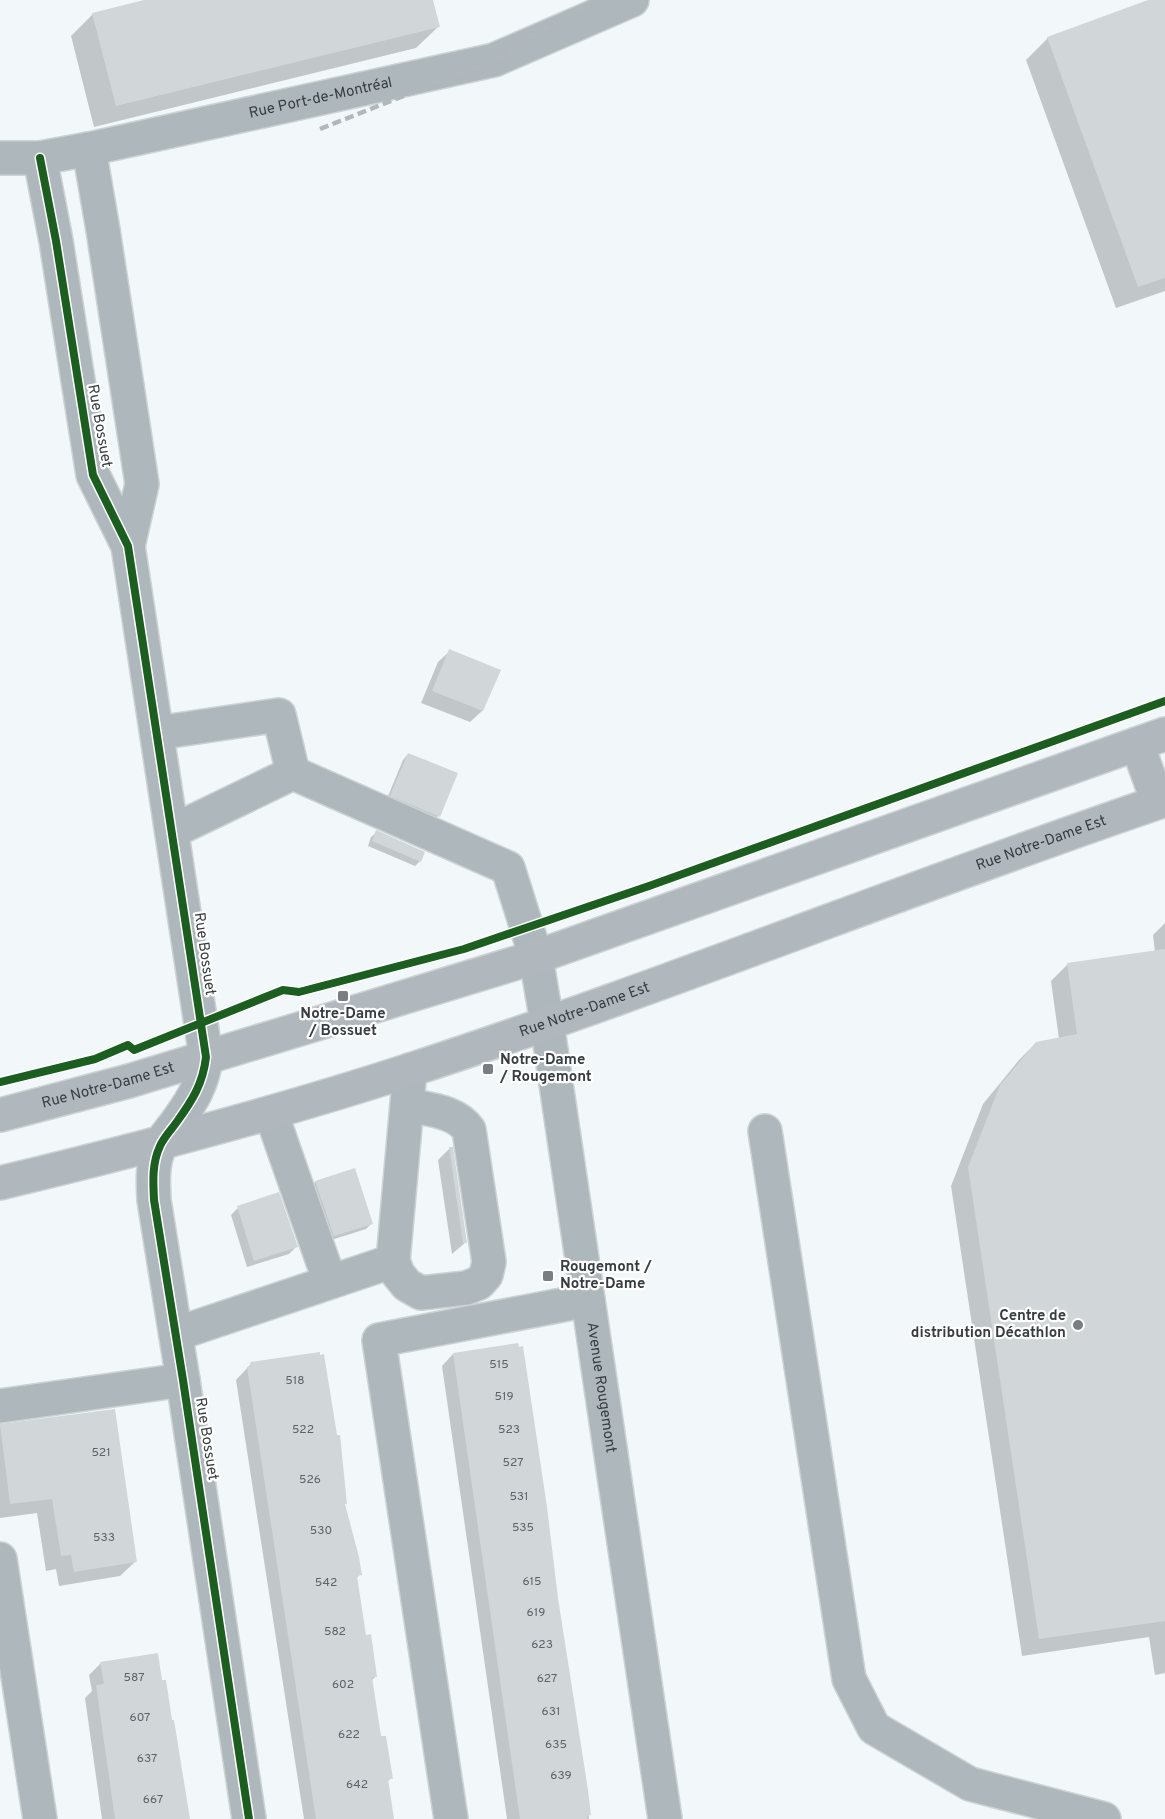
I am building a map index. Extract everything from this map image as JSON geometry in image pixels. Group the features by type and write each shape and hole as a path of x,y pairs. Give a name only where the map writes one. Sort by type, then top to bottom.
{"main road":[{"name":"Rue Notre-Dame Est","path":"0,1115 129,1081 536,957 1151,739 1162,801 547,1023 410,1070 160,1144 0,1183"}],"street":[{"name":"Rue Port-de-Montréal","path":"0,159 40,158 89,149 494,60 632,0"},
{"name":"Rue Bossuet","path":"89,149 104,230 142,484 128,546"},
{"name":"Rue Bossuet","path":"40,158 56,241 93,475 128,546 206,1057 204,1075 193,1099 160,1144 153,1169 153,1200 176,1334 249,1819"},
{"path":"157,733 279,715 293,773 173,831"},
{"name":"Avenue Rougemont","path":"293,773 508,868 536,957 547,1023 665,1819"},
{"path":"408,1105 448,1114 463,1120 469,1130 489,1262 486,1275 478,1283 466,1288 421,1293 407,1285 398,1274 393,1261 410,1070"},
{"path":"271,1113 330,1282"},
{"path":"765,1131 849,1679 874,1728 970,1784 1104,1819"},
{"path":"176,1334 393,1261"},
{"path":"451,1819 379,1340 588,1300"},
{"path":"0,1406 183,1380"},
{"path":"0,1559 40,1819"}],"building":[{"path":"144,0 433,0 440,27 116,106 92,13"},
{"path":"1148,0 1165,0 1165,278 1138,287 1047,37"},
{"path":"449,649 501,670 483,711 432,691"},
{"path":"408,753 458,773 440,817 390,796"},
{"path":"376,830 425,852 421,862 372,841"},
{"name":"Centre de distribution Décathlon","path":"1165,949 1165,1621 1039,1639 968,1167 1000,1085 1036,1042 1077,1034 1067,963"},
{"path":"449,1147 453,1147 467,1243 463,1243"},
{"path":"355,1168 373,1224 334,1236 315,1181"},
{"path":"279,1192 298,1247 254,1261 237,1206"},
{"path":"518,1343 519,1347 523,1346 547,1507 558,1598 588,1790 591,1815 587,1816 587,1819 520,1819 453,1353"},
{"path":"320,1352 320,1355 324,1354 337,1435 340,1435 347,1504 345,1504 362,1575 357,1576 366,1635 371,1634 377,1677 372,1677 381,1736 386,1736 393,1779 388,1779 394,1819 316,1819 247,1367 251,1366 250,1362"},
{"path":"115,1409 137,1562 74,1572 71,1555 61,1556 52,1499 10,1504 0,1424"},
{"path":"158,1653 162,1680 166,1680 172,1720 174,1720 190,1819 115,1819 96,1685 104,1684 100,1662"}],"railway":[{"path":"320,129 494,60 594,0"}],"cycle path":[{"path":"40,158 56,241 93,475 128,546 206,1057 202,1076 192,1100 157,1152 154,1200 249,1819"},
{"path":"0,1082 95,1059 128,1045 134,1050 283,990 299,992 464,949 649,886 1165,701"}],"place":[{"name":"Notre-Dame / Bossuet","path":"343,996"},
{"name":"Notre-Dame / Rougemont","path":"488,1069"},
{"name":"Rougemont / Notre-Dame","path":"548,1276"},
{"name":"Centre de distribution Décathlon","path":"1078,1325"}]}
